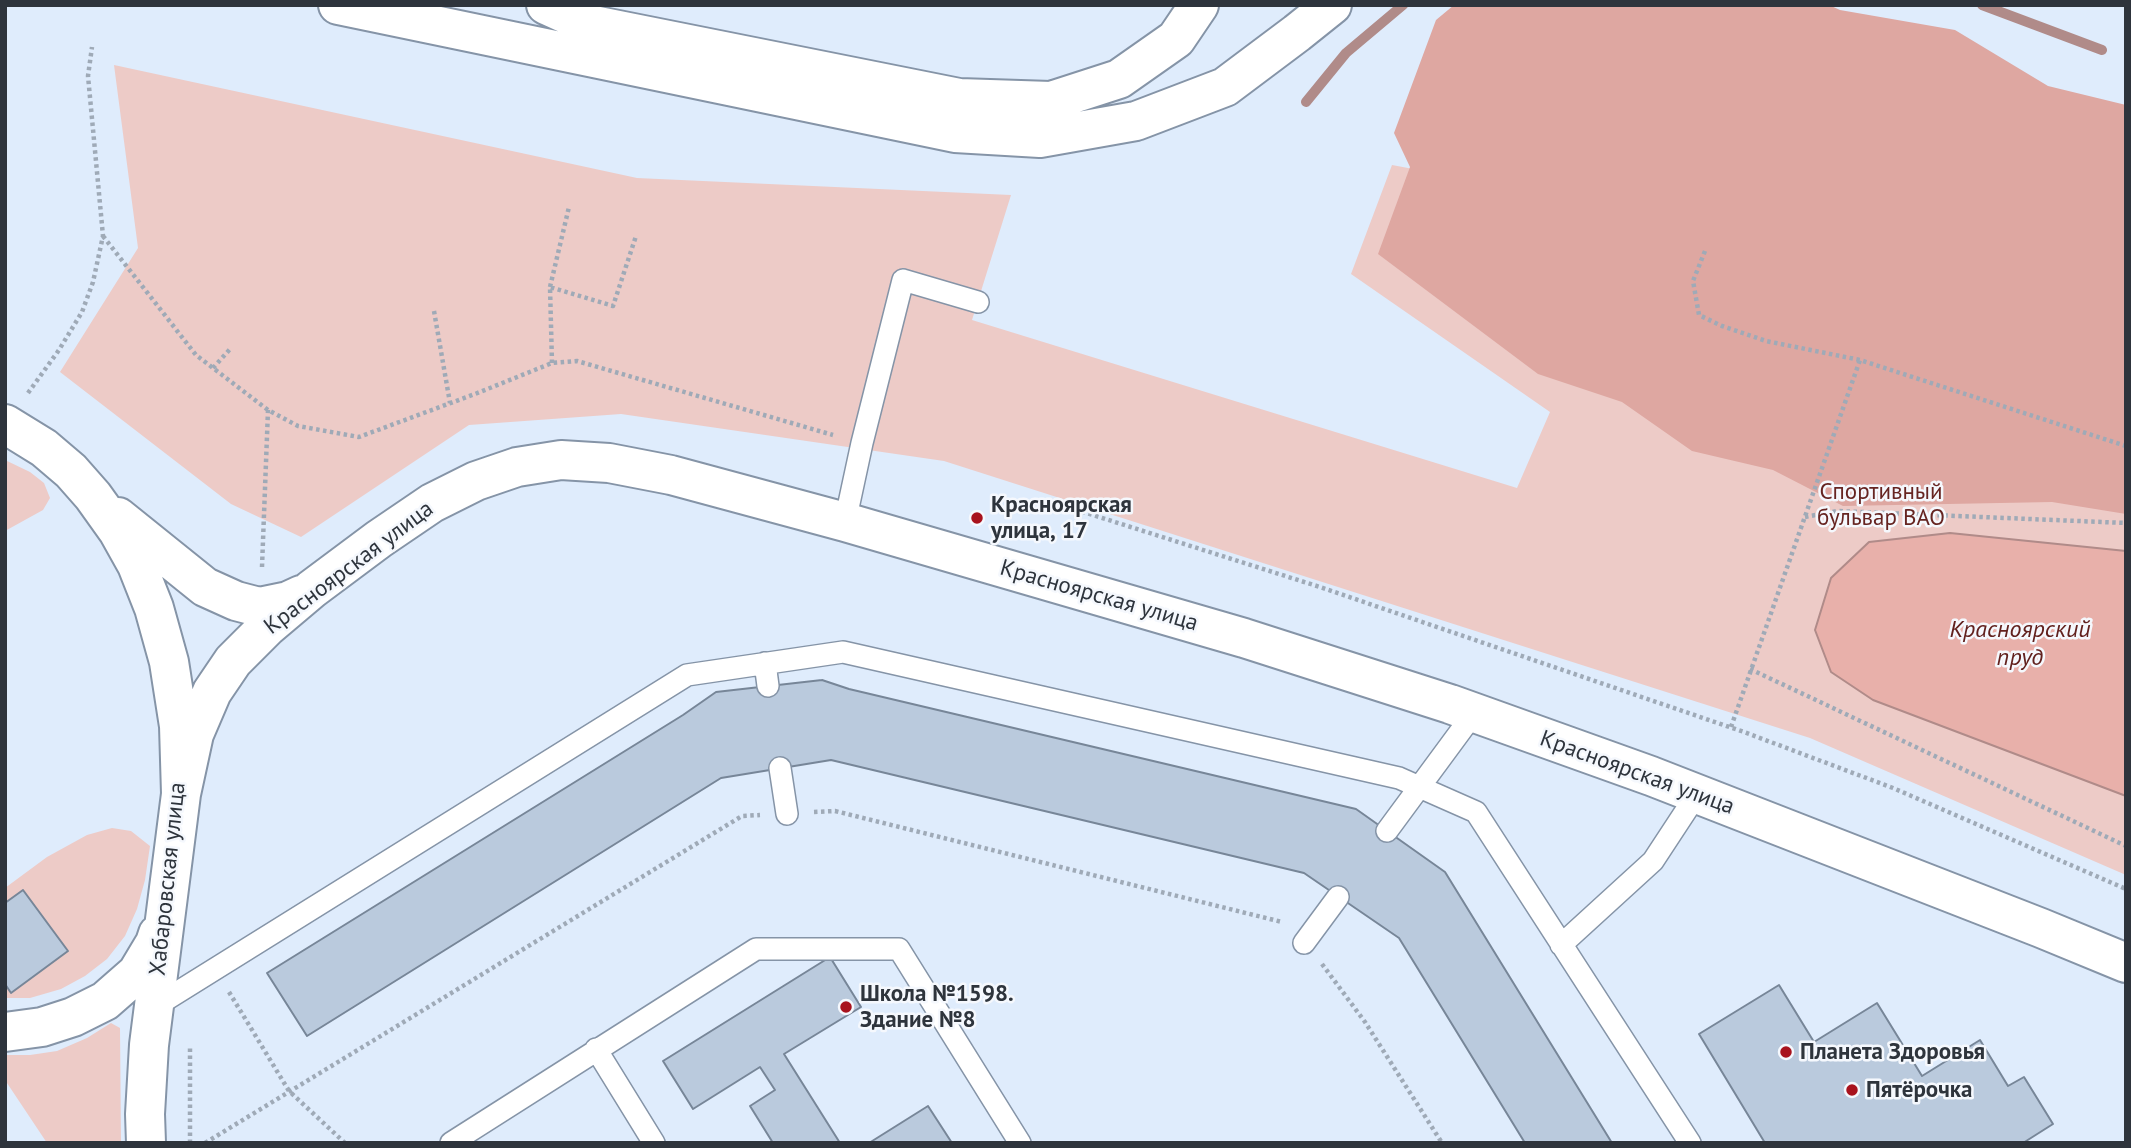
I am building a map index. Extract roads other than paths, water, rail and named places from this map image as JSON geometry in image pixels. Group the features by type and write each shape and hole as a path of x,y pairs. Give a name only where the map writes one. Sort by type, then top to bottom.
{"main road":[{"path":"338,5 955,133 1040,138 1136,121 1225,87 1332,5"},
{"path":"546,5 588,24 959,98 1051,101 1119,79 1176,38 1199,5"},
{"name":"Хабаровская улица","path":"13,413 44,449 71,471 118,531 137,565 154,608 169,662 179,726 181,794 148,1059 146,1143"},
{"name":"Красноярская улица","path":"181,794 194,734 212,692 233,661 312,589 432,503 476,481 517,467 561,460 609,463 671,475 845,522 1244,638 1474,713 1697,794 2126,963"},
{"path":"93,496 205,587 236,601 259,607 288,601 312,589"},
{"path":"5,1032 42,1027 74,1017 105,1001 136,973 155,943 166,909"}],"lane":[{"path":"845,522 903,281 978,302"},
{"path":"154,1007 687,676 843,652 1385,775 1420,786 1476,812 1690,1143"},
{"path":"765,663 768,686"},
{"path":"1387,831 1474,713"},
{"path":"780,768 787,814"},
{"path":"1560,945 1611,911 1653,861 1697,794"},
{"path":"1304,943 1338,897"},
{"path":"452,1143 596,1049 756,950 899,948 1020,1143"},
{"path":"596,1049 654,1143"}],"water":[{"name":"Красноярский пруд","path":"1950,533 2126,551 2126,796 1873,700 1831,672 1815,630 1831,578 1869,542"}],"waterway":[{"path":"1306,102 1346,53 1403,5"},
{"path":"1982,5 2102,50"}],"place":[{"name":"Красноярская улица, 17","path":"977,518"},
{"name":"Школа №1598. Здание №8","path":"846,1007"},
{"name":"Планета Здоровья","path":"1786,1052"},
{"name":"Пятёрочка","path":"1852,1090"}],"park label":[{"name":"Спортивный бульвар ВАО","path":"1881,505"}]}
